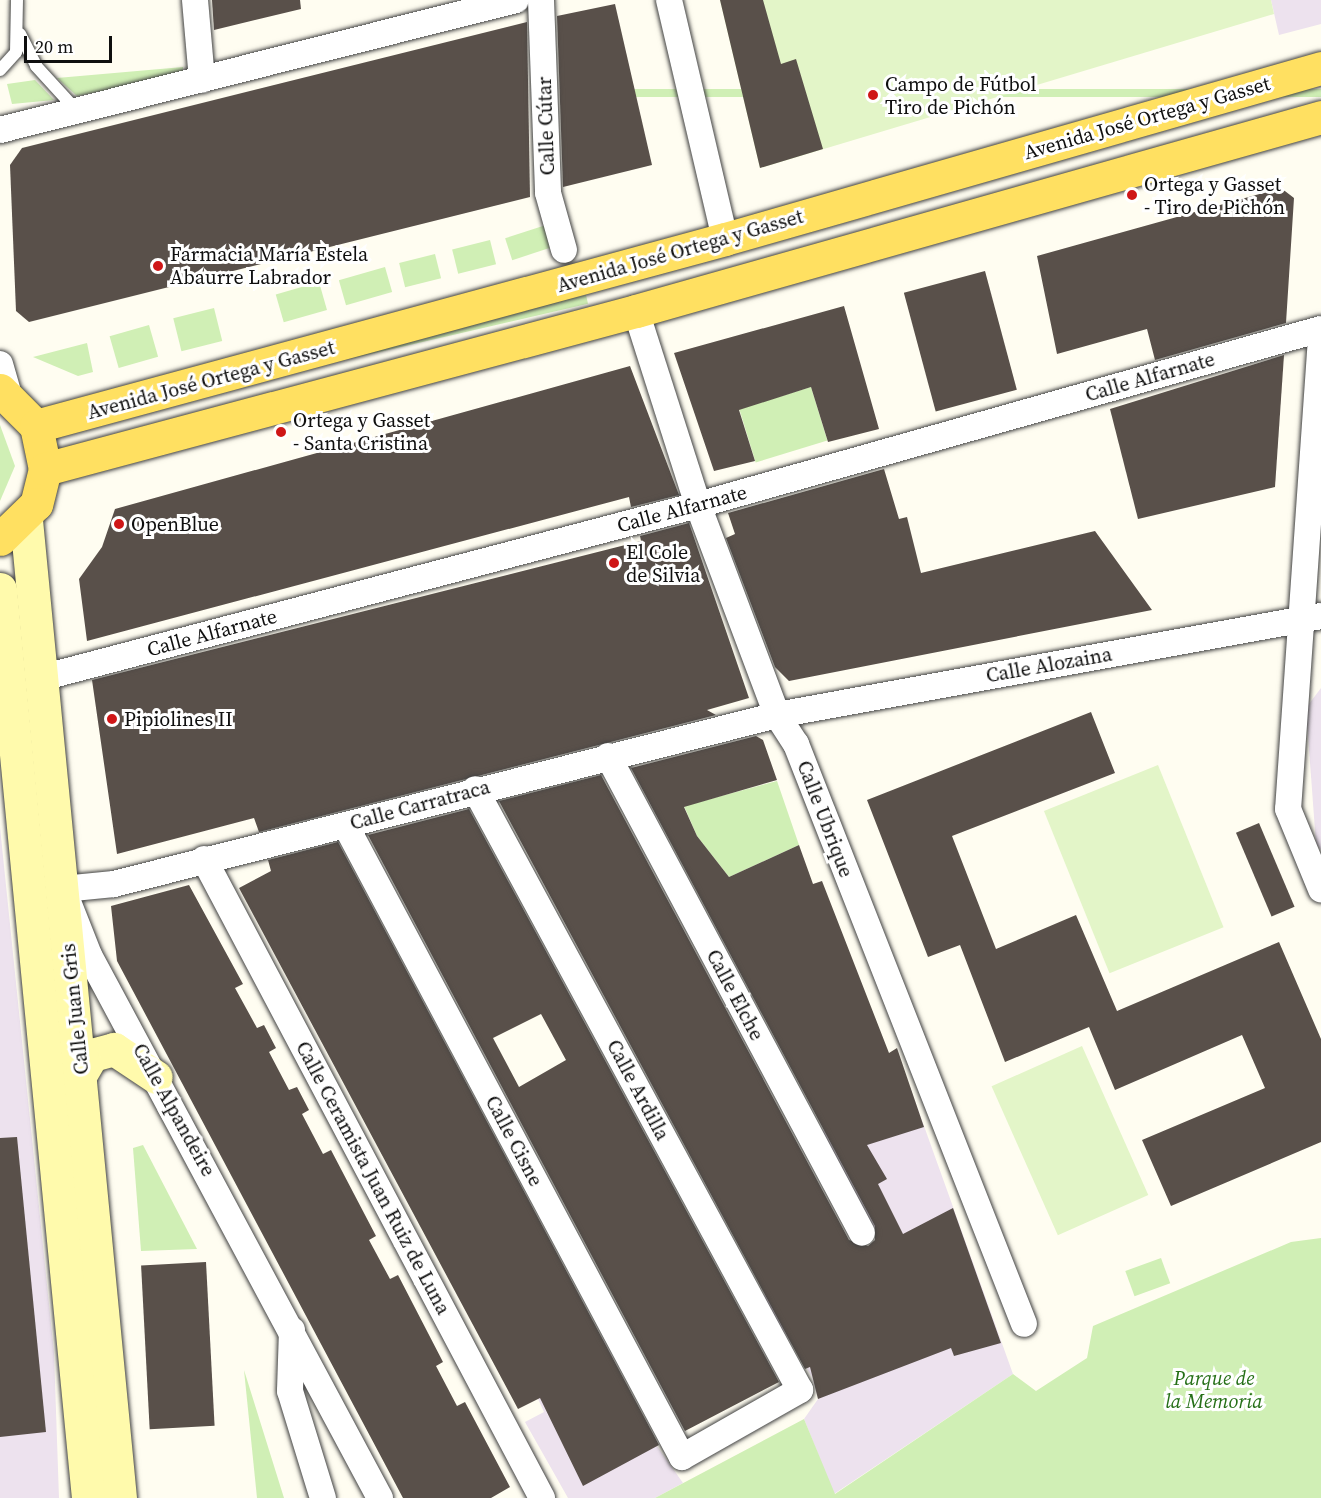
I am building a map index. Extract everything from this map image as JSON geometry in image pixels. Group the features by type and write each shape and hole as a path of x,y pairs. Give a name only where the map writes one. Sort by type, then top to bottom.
{"main road":[{"name":"Avenida José Ortega y Gasset","path":"36,426 725,239 1321,68"},
{"path":"45,469 636,311 1321,117"},
{"path":"0,539 26,519 45,469 36,426 5,393"},
{"name":"Calle Juan Gris","path":"26,519 40,678 82,1072 120,1498"},
{"name":"Calle Juan Gris","path":"0,589 30,871 87,1498"},
{"path":"30,871 63,889"},
{"path":"82,1072 92,1056 114,1049 156,1077"}],"street":[{"path":"195,0 202,80"},
{"path":"0,130 514,0"},
{"name":"Calle Cútar","path":"541,0 548,193 564,250"},
{"path":"669,0 725,239"},
{"name":"Calle Ubrique","path":"636,311 699,505 777,716 796,744 1024,1324"},
{"name":"Calle Alfarnate","path":"40,678 699,505 1321,329"},
{"path":"1321,338 1310,619 1288,809 1321,889"},
{"path":"0,364 5,393"},
{"name":"Calle Alozaina","path":"777,716 1310,619"},
{"name":"Calle Carratraca","path":"63,889 114,884 204,859 346,826 475,789 777,716"},
{"name":"Calle Elche","path":"608,756 862,1233"},
{"name":"Calle Ardilla","path":"475,789 800,1390 682,1457"},
{"name":"Calle Cisne","path":"346,826 682,1457"},
{"name":"Calle Ceramista Juan Ruiz de Luna","path":"204,859 542,1498"},
{"name":"Calle Alpandeire","path":"63,889 89,955 292,1326 380,1498"},
{"path":"292,1326 290,1391 323,1498"}],"lane":[{"path":"0,70 16,52 20,34 17,0"},
{"path":"20,34 36,66 78,112"}],"shaded area":[{"path":"1271,0 1321,0 1321,24 1279,35"},
{"path":"1321,688 1321,850 1316,844 1306,708"},
{"path":"0,827 54,1353 59,1498 0,1498"},
{"path":"910,1087 1013,1374 834,1494 804,1419 818,1399 812,1377 762,1296 863,1264 883,1244 822,1131"},
{"path":"603,1339 657,1446 683,1483 655,1498 568,1498 525,1422 544,1412 529,1379"}],"green space":[{"name":"Campo de Fútbol Tiro de Pichón","path":"720,0 1271,0 1274,14 760,168"},
{"path":"183,67 183,75 77,96 57,78"},
{"path":"35,80 54,100 12,104 7,84"},
{"path":"586,89 1321,89 1321,97 586,97"},
{"path":"546,225 553,247 512,260 505,238"},
{"path":"490,240 496,264 458,274 452,249"},
{"path":"435,254 441,278 405,287 399,263"},
{"path":"385,267 392,292 346,305 339,280"},
{"path":"319,282 327,310 284,322 276,294"},
{"path":"586,295 588,304 130,409 128,401"},
{"path":"214,308 222,341 181,351 173,318"},
{"path":"149,325 158,357 119,368 110,336"},
{"path":"87,343 93,372 78,376 33,357"},
{"path":"811,387 827,441 756,462 739,409"},
{"path":"0,425 15,466 0,501"},
{"path":"1158,765 1224,927 1110,973 1044,811"},
{"path":"777,781 799,845 729,877 697,836 684,806"},
{"path":"1082,1046 1148,1195 1058,1235 992,1086"},
{"path":"143,1145 197,1249 141,1251 133,1148"},
{"name":"Parque de la Memoria","path":"1321,1238 1321,1498 655,1498 804,1419 835,1494 1013,1374 1036,1391 1087,1358 1093,1326 1291,1242"},
{"path":"1161,1258 1170,1283 1135,1296 1125,1271"},
{"path":"244,1370 284,1498 257,1498"}],"building":[{"path":"212,0 300,0 301,9 214,30"},
{"path":"720,0 763,0 781,64 796,59 823,149 760,168"},
{"path":"615,4 652,165 563,187 557,16"},
{"path":"527,22 530,197 29,322 16,311 10,165 22,148"},
{"path":"1281,188 1294,198 1286,323 1155,360 1147,329 1057,354 1037,256"},
{"path":"985,271 1017,390 936,412 904,293"},
{"path":"844,306 879,429 828,442 811,387 739,410 755,461 714,471 674,353"},
{"path":"1284,355 1275,487 1138,519 1110,409"},
{"path":"630,366 679,495 631,507 629,497 87,641 79,579 102,547 115,509"},
{"path":"884,469 899,519 907,517 921,573 1095,531 1152,610 789,681 775,667 726,538 735,534 728,513"},
{"path":"689,523 749,698 707,710 716,715 259,832 254,818 117,854 92,680 641,541 640,536"},
{"path":"1091,712 1115,773 952,836 996,949 1076,915 1117,1011 1279,942 1321,1039 1321,1142 1171,1206 1142,1140 1265,1088 1242,1035 1115,1090 1089,1027 1005,1062 960,945 928,957 867,800"},
{"path":"756,736 763,740 777,780 684,807 697,836 729,877 799,845 813,884 822,881 889,1053 897,1048 924,1127 867,1145 887,1179 878,1184 903,1234 953,1208 1001,1343 954,1356 951,1348 818,1399 810,1367 805,1369 499,801 601,775 849,1240 868,1246 875,1240 875,1226 631,768"},
{"path":"469,809 779,1382 685,1431 368,835","holes":["541,1014 566,1060 519,1087 493,1038"]},
{"path":"1259,823 1295,907 1272,917 1236,833"},
{"path":"338,842 659,1445 583,1486 540,1398 518,1409 239,888 271,871 268,860"},
{"path":"189,885 243,984 235,988 257,1028 264,1025 276,1048 269,1052 289,1090 297,1087 309,1110 302,1114 323,1154 331,1150 376,1236 369,1240 390,1279 398,1275 443,1362 436,1366 457,1406 465,1402 510,1487 491,1498 403,1498 117,961 111,906"},
{"path":"17,1137 46,1432 0,1437 0,1138"},
{"path":"206,1262 215,1426 150,1429 141,1265"}],"place":[{"name":"Campo de Fútbol Tiro de Pichón","path":"873,95"},
{"name":"Ortega y Gasset - Tiro de Pichón","path":"1132,195"},
{"name":"Farmacia María Estela Abaurre Labrador","path":"158,266"},
{"name":"Ortega y Gasset - Santa Cristina","path":"281,432"},
{"name":"OpenBlue","path":"119,524"},
{"name":"El Cole de Silvia","path":"614,563"},
{"name":"Pipiolines II","path":"112,719"}]}
